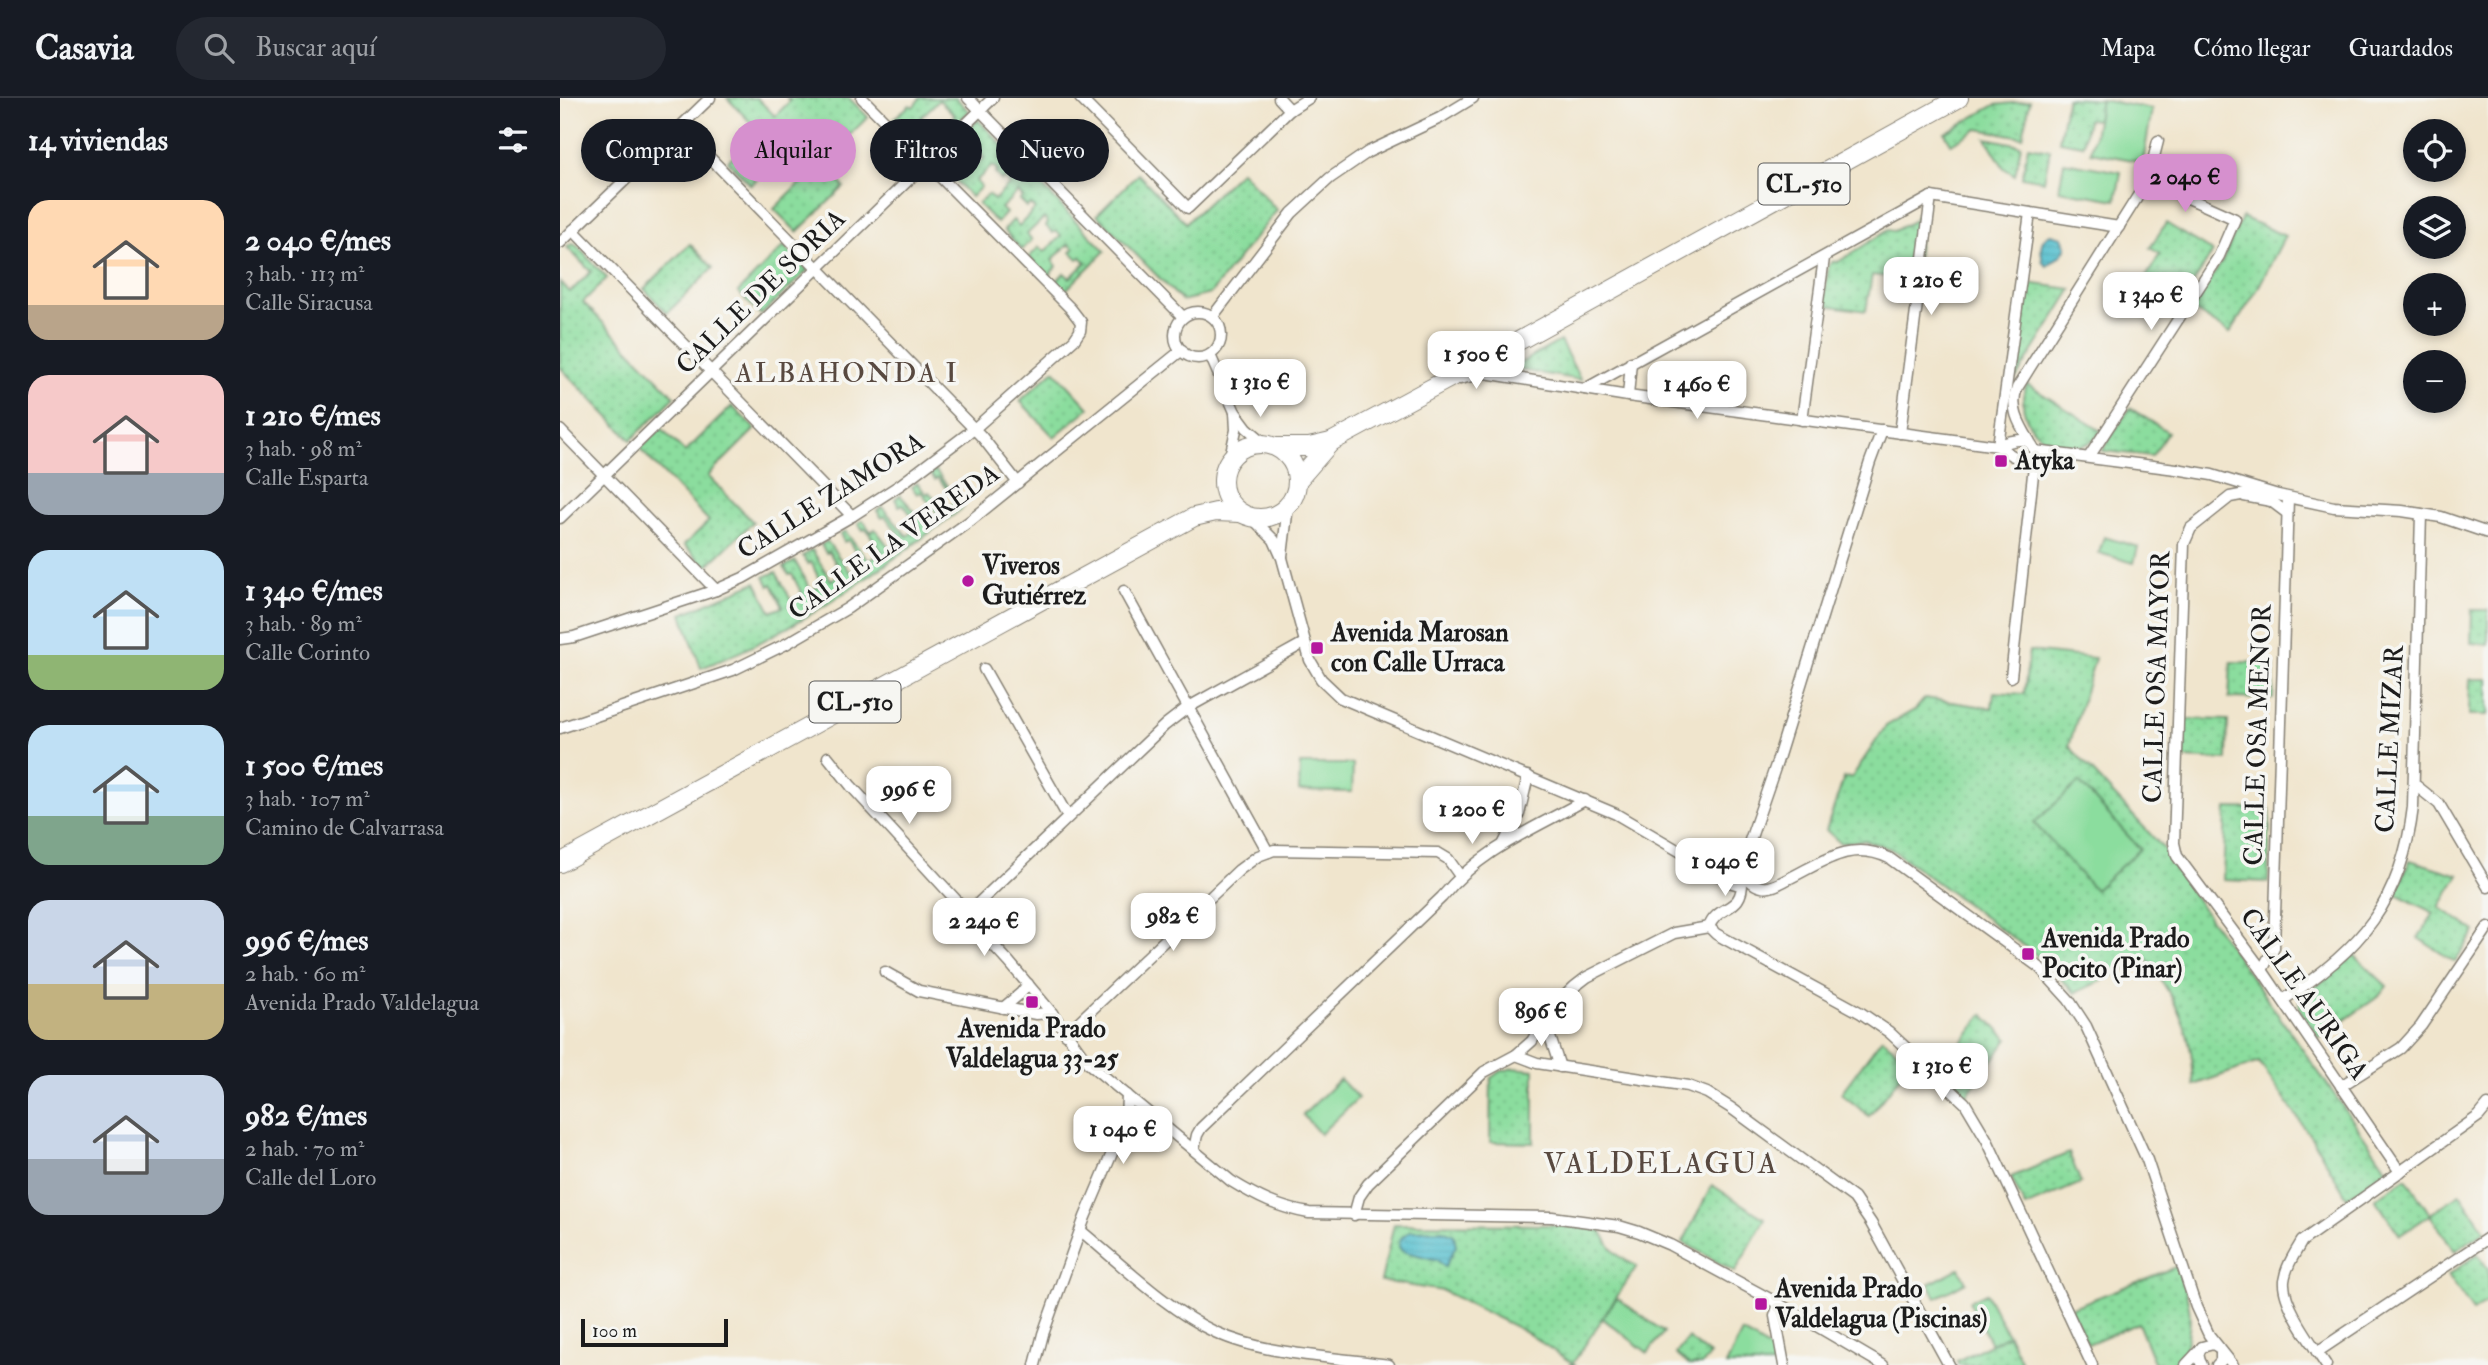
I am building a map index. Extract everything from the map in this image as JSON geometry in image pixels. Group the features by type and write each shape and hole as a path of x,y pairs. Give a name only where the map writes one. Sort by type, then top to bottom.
{"main road":[{"name":"CL-510","path":"1194,517 1223,483 1229,461 1240,450 1252,445 1309,447 1331,442 1959,98"},
{"name":"CL-510","path":"560,863 1194,517 1216,512 1265,519 1276,515 1288,506 1295,496 1298,480 1331,442"},
{"path":"1271,446 1287,455 1295,467 1298,480"},
{"path":"1223,483 1231,505 1246,515"}],"street":[{"path":"688,119 710,98"},
{"path":"862,98 883,119"},
{"path":"968,98 1183,317"},
{"name":"CALLE DE SORIA","path":"972,119 993,98"},
{"path":"1080,98 1188,208 1290,110 1309,98"},
{"path":"1279,98 1290,110"},
{"path":"1213,316 1292,213 1330,178 1368,152 1440,118 1473,98"},
{"path":"2009,398 2148,180 2158,141"},
{"path":"716,164 974,429 1018,483"},
{"path":"2089,457 2219,256 2235,219 2148,180"},
{"path":"560,243 623,182"},
{"name":"CALLE DE SORIA","path":"560,518 906,182"},
{"name":"CALLE ZAMORA","path":"561,639 716,590 743,578 852,516 900,485 974,429 1074,340 1080,331 1081,322 945,182"},
{"path":"1585,389 1931,198 2119,227"},
{"path":"1900,433 1931,198"},
{"path":"2030,213 2004,447 2014,458 2027,459 2034,450"},
{"path":"573,230 852,516"},
{"path":"1802,420 1824,258"},
{"path":"1193,312 1204,312 1213,316 1219,325 1221,340 1217,348 1210,355 1195,357 1181,350 1175,333 1183,317 1193,312"},
{"path":"1504,349 1508,370 1517,377"},
{"name":"CALLE LA VEREDA","path":"560,728 707,680 786,644 848,608 1018,483 1181,350"},
{"path":"1210,355 1235,412 1247,428 1271,446"},
{"path":"1628,396 1631,362"},
{"path":"1434,387 1485,373 1628,396 2004,447 2021,438 2034,450 2143,463 2212,475 2264,495 2349,509 2402,511 2441,517 2488,533"},
{"path":"2009,398 2034,450 2011,677"},
{"path":"1229,461 1236,430 1235,412"},
{"path":"560,430 716,590"},
{"path":"1709,927 1714,916 1739,900 1742,892 1735,874 1746,852 1777,762 1882,430"},
{"name":"CALLE OSA MAYOR","path":"2174,843 2183,544 2191,528 2234,494 2264,495"},
{"path":"2264,495 2287,513"},
{"name":"CALLE OSA MENOR","path":"2262,970 2274,948 2288,498"},
{"path":"1282,558 1288,506"},
{"name":"CALLE MIZAR","path":"2283,1000 2318,977 2344,955 2369,925 2388,896 2409,841 2414,784 2421,514"},
{"path":"1246,515 1274,540 1282,558 1310,660 1321,679 1341,698 1616,814 1703,865 1711,873 1735,874 1755,885 1771,887 1838,854 1852,850 1877,852 2039,967 2069,1000 2085,1026 2147,1160 2196,1307 2209,1335 2233,1365"},
{"path":"1124,591 1268,852"},
{"path":"968,913 1165,725 1187,708 1304,643"},
{"path":"984,668 1068,817"},
{"path":"828,757 851,786 968,913 973,923 1052,1013 1088,1063 1231,1181 1272,1204 1309,1213 1552,1217 1639,1232 1670,1245 1779,1304 1883,1365"},
{"path":"1504,843 1517,818 1528,776"},
{"path":"2414,784 2439,804 2488,887"},
{"path":"1194,1149 1201,1128 1442,897 1460,876 1504,843 1517,839 1585,800"},
{"path":"1517,818 1521,825 1530,831"},
{"name":"CALLE AURIGA","path":"2174,843 2176,856 2262,970 2400,1172"},
{"path":"1066,1034 1239,870 1268,852 1298,849 1438,853 1448,859 1460,876"},
{"path":"2341,1086 2401,1048 2414,1034 2488,926"},
{"path":"1354,1215 1359,1197 1380,1172 1484,1072 1516,1055 1532,1041 1544,1019 1567,993 1587,977 1674,933 1709,927"},
{"path":"1709,927 1716,934 1867,1017 1916,1057 1965,1103 1987,1140 2092,1365"},
{"path":"885,972 919,991 1037,1014 1052,1013"},
{"path":"1003,1008 1028,984"},
{"path":"1544,1019 1560,1066"},
{"path":"1516,1055 1537,1063 1688,1086 1707,1093 1731,1108 1854,1198 1871,1223 1949,1365"},
{"path":"1035,1365 1043,1334 1126,1120 1126,1095"},
{"path":"2326,1365 2287,1301 2284,1284 2287,1268 2302,1241 2479,1116 2488,1105"},
{"path":"1126,1120 1150,1114"},
{"path":"1171,1131 1187,1132 1201,1128"},
{"path":"1082,1231 1159,1295 1216,1333 1263,1347 1390,1365"},
{"path":"2317,1352 2488,1238"},
{"path":"1779,1304 1776,1316 1784,1365"},
{"path":"1779,1336 1792,1312"},
{"path":"2186,1365 2189,1359 2207,1344 2220,1350"},
{"path":"2217,1365 2221,1361 2220,1350"},
{"path":"2199,1351 2198,1359 2202,1365"}],"green space":[{"path":"727,98 757,98 775,116 790,101 787,98 849,98 868,117 856,129 856,119 747,119"},
{"path":"920,98 956,98 969,111 961,119 951,119 955,115 939,100 921,117 923,119 894,118 910,105 913,107"},
{"path":"2067,98 2101,100 2097,120 2088,119 2083,145 2059,141"},
{"path":"2101,100 2152,109 2143,162 2091,152"},
{"path":"2030,101 2023,137 1978,129 1951,144 1945,133 1995,105"},
{"path":"982,124 996,139 996,169 992,166 982,175"},
{"path":"1986,138 2021,145 2015,175 2004,168"},
{"path":"2028,146 2050,150 2044,181 2022,177"},
{"path":"2064,162 2121,172 2116,200 2059,190"},
{"path":"1241,171 1277,210 1210,294 1182,301 1097,215 1138,174 1186,223"},
{"path":"801,182 839,182 844,187 797,232 774,209"},
{"path":"957,182 977,182 981,187 971,197"},
{"path":"1008,182 1038,182 1105,251 1064,292 1055,283 1064,273 1070,278 1086,262 1071,252 1074,249 1069,244 1052,260 1057,266 1048,276 1029,257 1039,247 1044,252 1061,236 1046,226 1048,223 1044,218 1027,234 1032,240 1022,250 1004,230 1013,220 1019,226 1035,209 1030,204 1027,207 1020,200 1023,197 1018,192 1001,208 1006,213 997,223 978,204 988,194 994,200 1010,184"},
{"path":"1923,211 1914,280 1872,275 1866,311 1823,305 1829,264 1838,262 1888,230 1894,231 1915,220 1916,215"},
{"path":"2242,217 2285,236 2257,290 2230,333 2192,309 2223,260"},
{"path":"2166,223 2213,252 2178,307 2142,284 2160,254 2150,248"},
{"path":"690,244 713,268 667,313 644,289"},
{"path":"576,245 607,278 583,302 675,397 631,440 560,367 560,282 570,292 591,272 567,247"},
{"path":"784,246 808,270 761,315 738,292"},
{"path":"2027,283 2072,289 2016,378 2014,376"},
{"path":"1560,341 1581,380 1513,367"},
{"path":"1054,370 1089,408 1054,437 1020,401"},
{"path":"2027,384 2101,431 2089,443 2074,447 2059,446 2045,440 2026,416 2023,401"},
{"path":"732,406 755,429 708,476 753,522 706,567 684,545 709,521 640,449 661,428 685,452"},
{"path":"2130,408 2168,432 2152,456 2102,451"},
{"path":"935,470 964,507 870,576 805,618 701,668 682,614 756,582 771,612 783,607 772,584 769,586 764,577 776,572 792,602 803,596 792,574 789,575 784,567 795,561 811,590 822,585 811,562 808,564 803,556 812,550 831,580 842,573 829,552 826,553 821,545 827,541 850,572 863,564 848,540 844,542 840,534 845,531 869,561 882,552 866,529 863,530 858,523 863,520 871,532 875,529 890,548 902,538 885,516 882,518 877,511 882,507 907,536 920,527 903,504 899,506 895,499 900,495 926,524 938,514 921,492 917,494 912,487 917,483 926,494 929,492 944,510 956,501 938,478 935,480 930,473"},
{"path":"2104,537 2138,547 2134,563 2099,553"},
{"path":"2472,610 2488,610 2488,644 2471,643"},
{"path":"2029,651 2095,658 2069,746 2164,849 2170,862 2387,1169 2347,1198 2315,1143 2259,1062 2194,1085 2191,1052 2179,1012 2147,959 2075,993 2039,957 1891,849 1865,840 1840,843 1826,830 1844,778 1852,777 1886,726 1916,709 1925,698 1992,708 1994,692 2024,694"},
{"path":"2231,662 2274,663 2273,699 2229,698"},
{"path":"2470,679 2488,679 2488,715 2469,715"},
{"path":"2185,719 2228,720 2227,760 2184,758"},
{"path":"1300,764 1353,764 1352,792 1299,791"},
{"path":"2079,782 2140,849 2095,890 2034,823"},
{"path":"2226,808 2270,809 2268,882 2223,880"},
{"path":"2410,860 2459,875 2439,907 2475,931 2455,962 2418,938 2434,913 2396,894"},
{"path":"2354,955 2387,986 2379,996 2319,1038 2300,1010 2299,1001"},
{"path":"1983,1014 2008,1039 1966,1096 1941,1071"},
{"path":"1882,1038 1911,1063 1869,1116 1841,1093"},
{"path":"1513,1068 1534,1070 1534,1143 1490,1142 1491,1078 1499,1072"},
{"path":"1340,1079 1358,1098 1320,1134 1303,1115"},
{"path":"2069,1153 2081,1183 2025,1207 2011,1177"},
{"path":"2406,1178 2430,1214 2460,1194 2485,1231 2455,1251 2430,1215 2400,1235 2375,1199"},
{"path":"1712,1185 1765,1219 1735,1272 1683,1242"},
{"path":"1394,1224 1555,1225 1601,1230 1614,1251 1637,1266 1573,1363 1575,1365 1571,1365 1572,1363 1524,1331 1443,1291 1381,1281"},
{"path":"2478,1254 2488,1269 2488,1301 2473,1311 2448,1275"},
{"path":"2178,1266 2190,1315 2188,1338 2179,1365 2155,1365 2138,1323 2088,1344 2070,1308"},
{"path":"1959,1268 1966,1282 1936,1298 1929,1284"},
{"path":"1986,1293 2008,1335 1991,1344 1969,1301"},
{"path":"1617,1298 1664,1332 1648,1353 1602,1318"},
{"path":"1742,1332 1775,1352 1778,1365 1726,1365"},
{"path":"2008,1335 2023,1365 1959,1365 1957,1361"},
{"path":"1688,1338 1710,1355 1702,1365 1689,1365 1676,1354"}],"water":[{"path":"2051,234 2062,237 2066,247 2062,254 2047,266 2043,263 2041,246 2044,239"},
{"path":"1443,1230 1454,1235 1456,1246 1445,1267 1437,1260 1402,1251 1399,1247 1400,1239 1410,1231"}],"place":[{"name":"Atyka","path":"2001,461"},
{"name":"Viveros Gutiérrez","path":"968,581"},
{"name":"Avenida Marosan con Calle Urraca","path":"1317,648"},
{"name":"Avenida Prado Pocito (Pinar)","path":"2028,954"},
{"name":"Avenida Prado Valdelagua 33-25","path":"1032,1002"},
{"name":"Avenida Prado Valdelagua (Piscinas)","path":"1761,1304"}],"district":[{"name":"ALBAHONDA I","path":"847,373"},
{"name":"VALDELAGUA","path":"1661,1163"}]}
